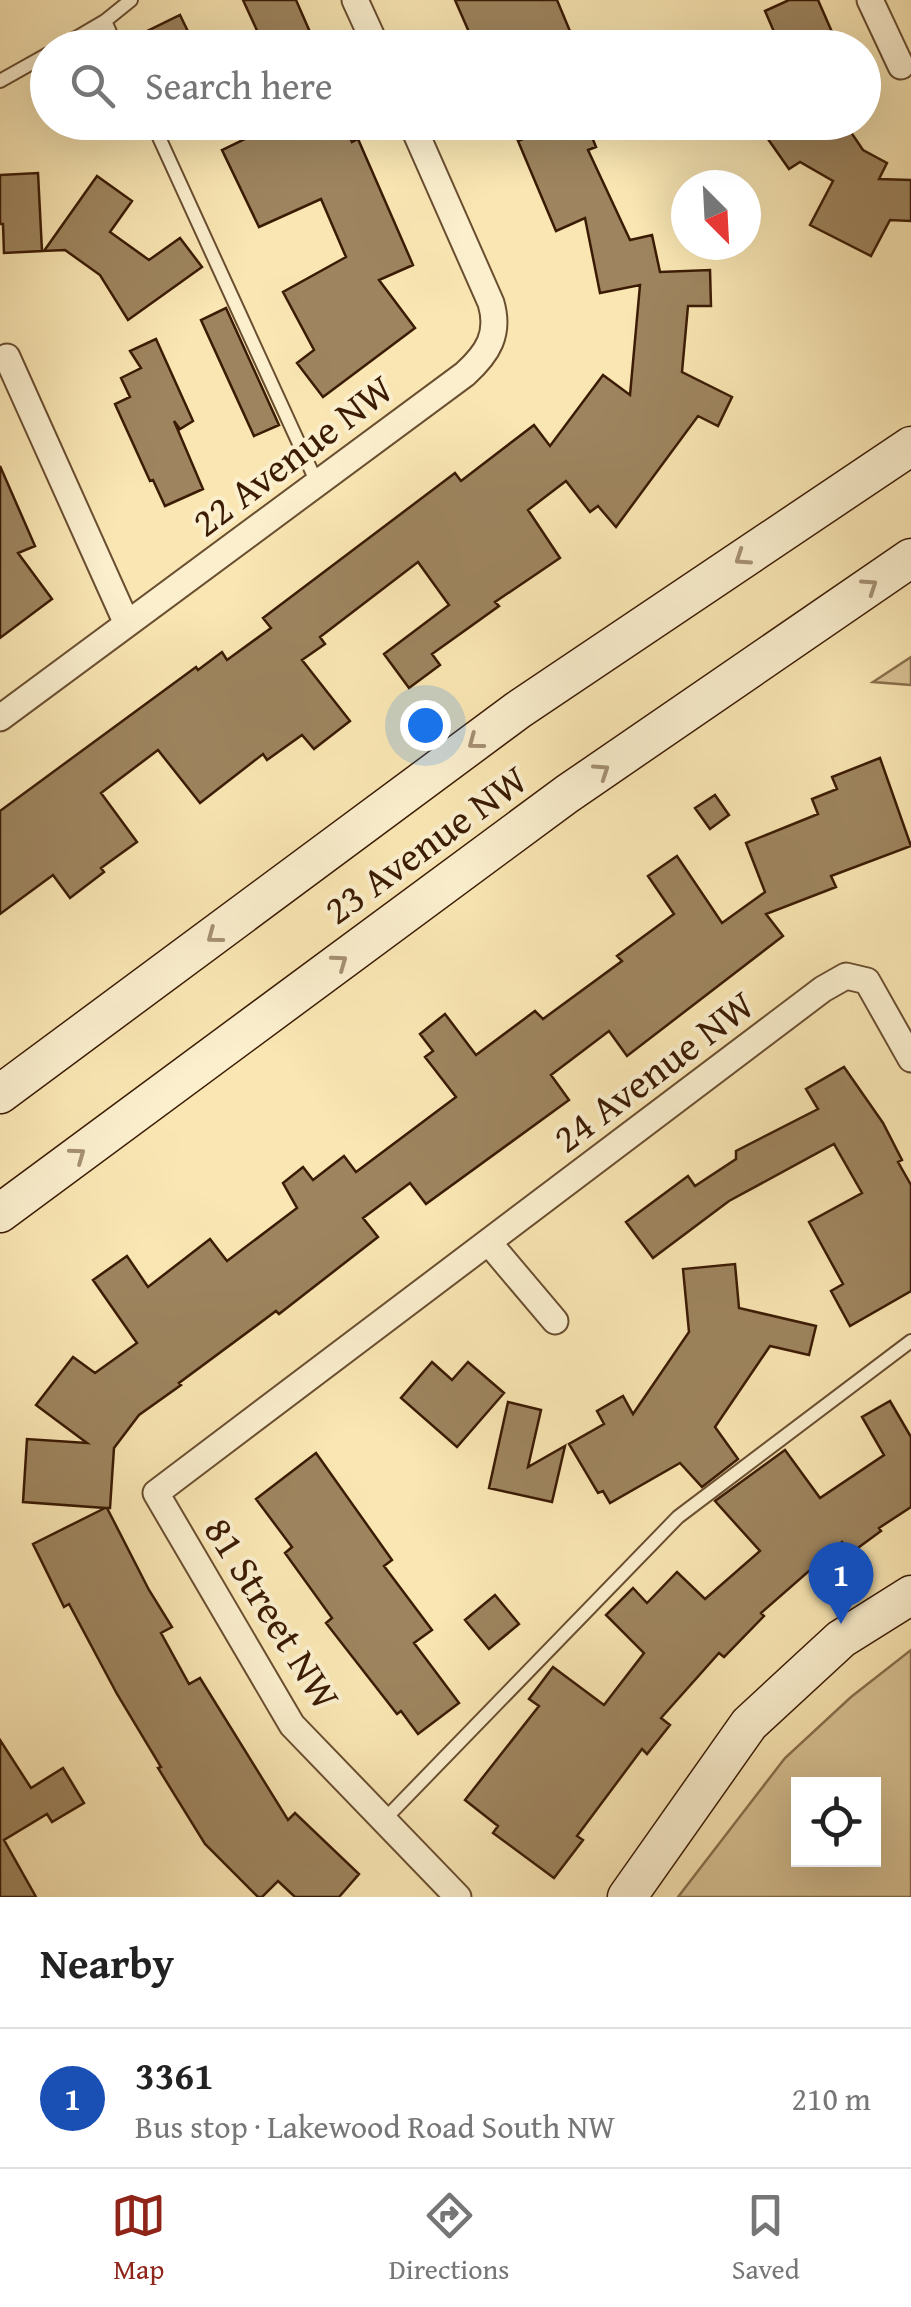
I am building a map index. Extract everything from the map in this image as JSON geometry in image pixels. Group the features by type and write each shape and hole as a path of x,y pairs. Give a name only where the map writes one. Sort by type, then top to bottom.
{"main road":[{"name":"23 Avenue NW","path":"0,1094 518,710 911,446"},
{"name":"23 Avenue NW","path":"0,1213 568,794 911,558"},
{"path":"627,1897 749,1724 841,1639 911,1595"}],"street":[{"path":"355,0 369,30"},
{"path":"870,0 901,66"},
{"name":"22 Avenue NW","path":"0,718 465,374 493,340 496,328 491,304 419,140"},
{"path":"8,357 127,624"},
{"name":"24 Avenue NW","path":"156,1493 823,989 846,976 868,981 911,1059"},
{"path":"489,1243 555,1321"},
{"name":"81 Street NW","path":"156,1493 292,1725 458,1897"}],"lane":[{"path":"90,30 131,0"},
{"path":"105,21 109,30"},
{"path":"0,81 30,64"},
{"path":"160,140 317,483"},
{"path":"383,1821 678,1517 911,1341"}],"shaded area":[{"path":"911,657 911,685 873,682"},
{"path":"911,1650 911,1897 678,1897 785,1758 851,1697"}],"building":[{"path":"243,0 296,0 309,30 257,30"},
{"path":"455,0 557,0 570,30 468,30"},
{"path":"789,0 818,0 831,30 773,30 765,11"},
{"path":"180,15 187,30 149,30"},
{"path":"243,140 358,140 413,265 379,280 415,328 323,397 297,363 314,350 283,292 346,257 321,199 259,227 222,150"},
{"path":"593,140 596,147 588,150 630,240 652,235 660,272 710,270 711,306 688,306 682,372 732,397 718,426 698,416 616,527 598,506 590,512 566,481 528,510 560,558 495,602 499,606 432,654 440,665 409,688 384,654 449,605 418,562 320,637 325,644 302,660 350,721 314,749 302,735 267,760 263,754 200,803 158,750 101,793 137,842 101,868 104,872 70,898 53,875 0,914 0,811 196,667 198,670 222,652 227,660 271,628 263,618 455,473 461,481 534,425 550,446 603,375 630,395 640,285 600,293 585,218 556,231 518,141"},
{"path":"769,140 856,140 863,150 887,163 879,179 911,180 911,221 890,220 871,256 810,225 833,181 800,162 789,169"},
{"path":"38,173 42,251 4,253 0,175"},
{"path":"97,176 132,201 110,232 149,260 180,238 202,267 128,320 100,275 65,250 44,251"},
{"path":"226,308 279,425 254,436 201,320"},
{"path":"156,339 193,421 180,429 174,421 203,489 165,506 115,404 130,397 121,378 141,368 130,351"},
{"path":"0,466 35,546 18,553 52,599 0,638"},
{"path":"880,758 911,846 831,876 836,887 766,914 783,936 627,1056 609,1031 551,1075 569,1100 426,1204 410,1183 363,1218 378,1237 279,1314 276,1311 179,1383 139,1415 114,1448 107,1508 172,1627 161,1633 189,1684 200,1678 288,1820 295,1813 359,1874 339,1897 295,1897 278,1881 258,1897 205,1844 158,1768 161,1767 69,1604 64,1607 33,1544 105,1508 23,1502 27,1439 87,1443 36,1405 73,1357 95,1373 137,1343 93,1280 127,1256 148,1287 210,1239 227,1261 297,1208 283,1183 303,1167 313,1180 344,1156 356,1172 456,1097 425,1057 433,1051 420,1034 445,1014 476,1055 535,1011 543,1019 622,961 617,956 674,914 648,876 677,856 722,923 765,892 746,843 818,814 812,799 837,789 832,777"},
{"path":"715,795 729,815 710,829 695,808"},
{"path":"844,1067 883,1123 911,1185 911,1291 850,1326 831,1291 843,1284 809,1222 862,1193 834,1144 729,1201 653,1258 626,1222 688,1176 695,1186 736,1159 736,1151 818,1109 806,1089"},
{"path":"735,1264 739,1308 816,1326 809,1355 770,1346 715,1427 738,1459 702,1487 680,1463 610,1503 603,1491 598,1493 569,1444 604,1424 597,1411 623,1396 633,1414 689,1332 683,1269"},
{"path":"432,1362 452,1380 468,1362 504,1393 457,1447 401,1398"},
{"path":"890,1401 911,1437 911,1507 851,1553 842,1542 761,1613 764,1616 724,1657 719,1653 661,1718 670,1725 647,1754 642,1749 577,1836 583,1840 554,1878 493,1833 498,1826 465,1800 539,1706 529,1699 553,1667 604,1705 644,1653 606,1615 633,1588 647,1603 677,1572 705,1599 760,1551 715,1501 785,1450 820,1498 884,1455 862,1417"},
{"path":"508,1402 541,1410 528,1467 565,1446 552,1502 489,1488"},
{"path":"316,1453 392,1560 384,1566 432,1630 414,1643 459,1703 418,1734 401,1711 397,1714 326,1623 332,1618 285,1553 292,1547 256,1499"},
{"path":"495,1595 519,1624 489,1649 465,1620"},
{"path":"0,1740 31,1788 63,1768 84,1803 52,1822 47,1814 4,1840 36,1897 0,1897"}],"place":[{"name":"3361","path":"841,1624"}]}
